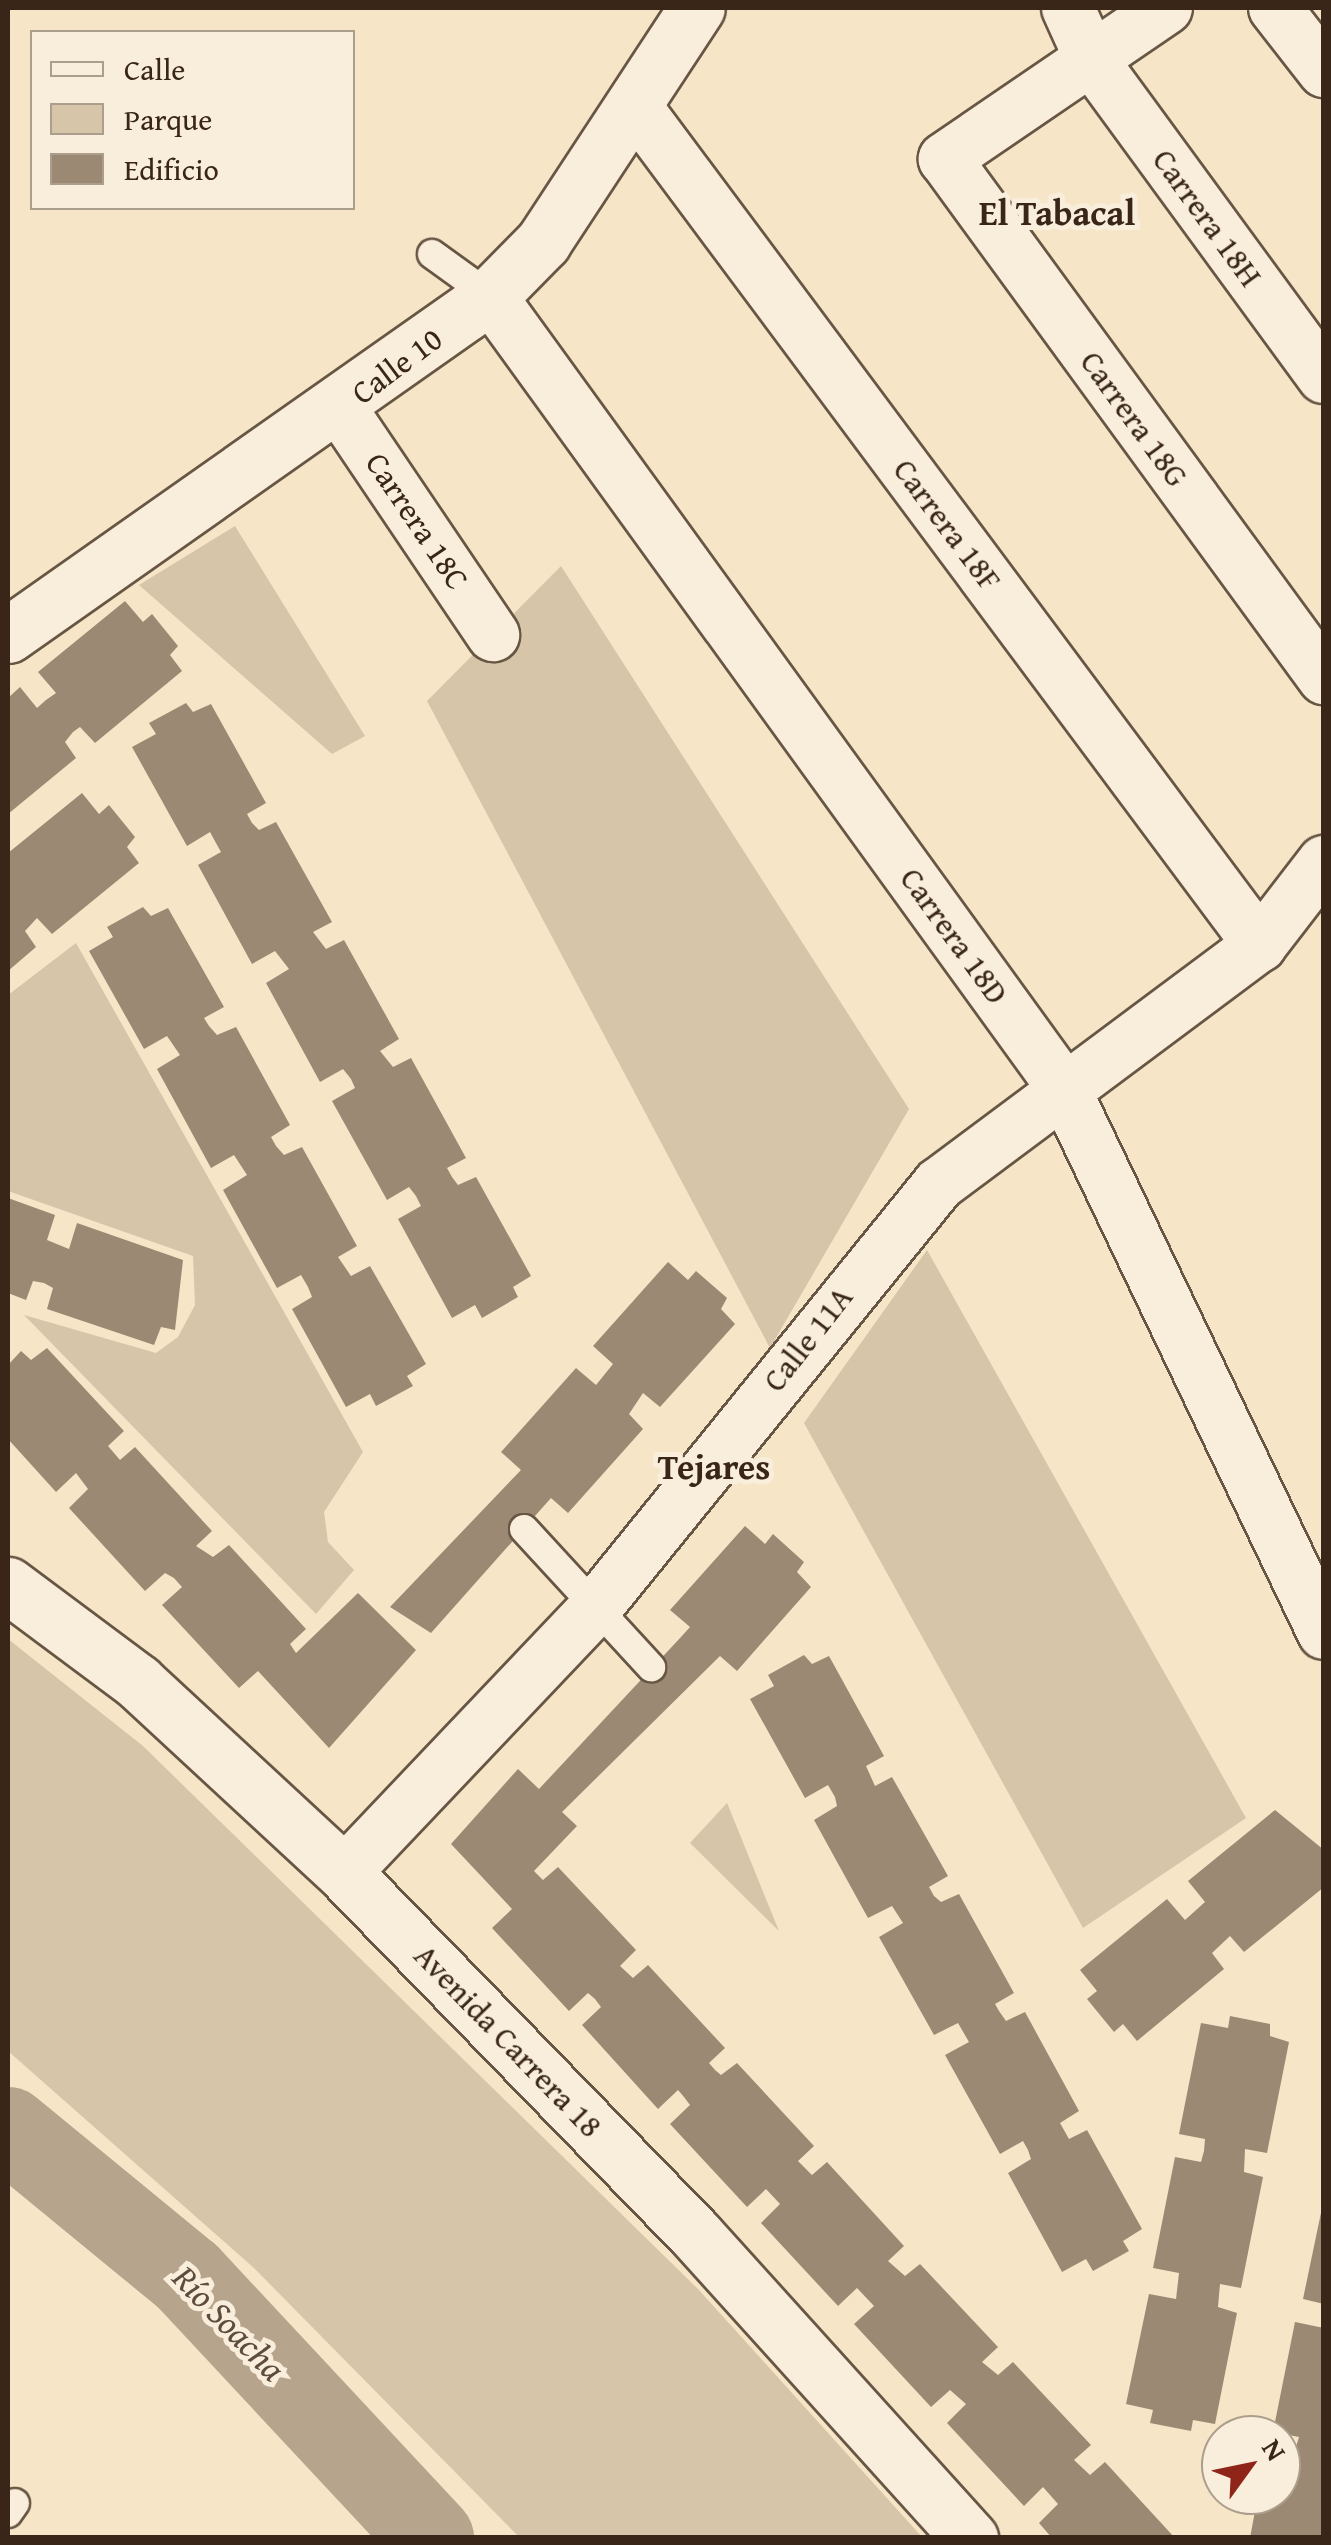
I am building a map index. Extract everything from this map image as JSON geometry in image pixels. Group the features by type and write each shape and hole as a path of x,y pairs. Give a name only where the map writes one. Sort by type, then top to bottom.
{"street":[{"name":"Calle 10","path":"8,634 340,408 490,296 543,242 697,8"},
{"name":"Carrera 18H","path":"1068,8 1091,59 1324,377"},
{"path":"1091,59 1166,8"},
{"path":"1275,8 1324,71"},
{"name":"Carrera 18G","path":"1091,59 945,160 1324,678"},
{"name":"Carrera 18F","path":"634,105 1260,945"},
{"name":"Carrera 18D","path":"490,296 1063,1087 1324,1633"},
{"name":"Carrera 18C","path":"340,408 493,635"},
{"name":"Calle 11A","path":"344,1873 592,1612 881,1248 939,1184 1063,1087 1260,945 1324,862"},
{"name":"Avenida Carrera 18","path":"8,1585 138,1682 344,1873 696,2235 970,2538"}],"lane":[{"path":"432,254 490,296"},
{"path":"524,1529 592,1612 652,1667"}],"green space":[{"path":"235,526 365,736 332,754 139,585"},
{"path":"561,566 909,1109 770,1348 427,701"},
{"path":"76,943 363,1452 324,1512 328,1542 354,1570 316,1614 24,1315 156,1353 178,1337 195,1305 193,1256 8,1191 8,995"},
{"path":"927,1250 1246,1818 1083,1928 804,1423"},
{"path":"8,1639 143,1746 698,2289 922,2537 519,2537 254,2268 8,2051"},
{"path":"727,1803 779,1931 690,1843"}],"building":[{"path":"125,601 143,622 152,614 178,646 170,655 182,671 95,743 80,727 73,732 65,742 76,758 8,814 8,698 20,687 37,708 56,693 38,672"},
{"path":"186,703 193,712 211,704 266,803 247,814 252,823 259,830 276,822 332,922 313,932 326,949 344,940 399,1039 380,1051 393,1067 411,1058 466,1158 447,1168 458,1185 476,1177 531,1276 513,1287 518,1297 482,1318 475,1305 452,1318 398,1219 421,1206 416,1196 409,1187 387,1200 332,1101 355,1088 351,1079 343,1069 320,1082 266,983 289,969 275,951 252,964 198,865 221,852 210,832 187,846 132,747 156,734 149,723"},
{"path":"82,793 99,814 109,805 135,837 127,847 139,863 52,934 37,918 25,931 36,947 8,971 8,853"},
{"path":"143,907 151,916 168,908 224,1007 204,1018 217,1035 236,1027 290,1125 271,1137 284,1155 302,1147 357,1246 338,1257 351,1276 370,1266 426,1364 407,1376 413,1386 376,1406 370,1394 346,1407 292,1309 312,1297 308,1287 301,1275 277,1288 223,1190 247,1175 234,1155 211,1168 157,1069 180,1055 167,1036 144,1049 89,951 113,937 107,927"},
{"path":"8,1198 55,1215 47,1240 69,1249 77,1223 183,1260 175,1330 161,1327 154,1345 47,1309 53,1288 44,1283 33,1281 26,1300 8,1293"},
{"path":"668,1262 688,1280 696,1271 727,1298 721,1309 735,1324 660,1407 643,1393 629,1414 643,1429 568,1513 551,1498 431,1633 390,1607 521,1470 501,1452 576,1368 596,1385 613,1364 593,1346"},
{"path":"47,1348 124,1431 108,1446 120,1460 135,1447 212,1531 196,1546 213,1557 229,1545 306,1629 290,1644 296,1653 358,1593 416,1650 329,1748 258,1671 239,1688 162,1605 182,1587 174,1578 165,1573 145,1591 69,1508 88,1489 76,1473 56,1492 8,1439 8,1365 21,1351 31,1360"},
{"path":"745,1526 765,1544 773,1534 804,1562 797,1572 811,1587 737,1671 720,1656 562,1812 577,1826 534,1871 543,1880 558,1867 636,1950 620,1966 633,1978 648,1965 725,2048 709,2063 715,2070 721,2075 737,2063 814,2146 798,2161 812,2175 827,2162 904,2246 888,2261 905,2276 920,2264 998,2347 982,2362 998,2375 1013,2362 1091,2445 1074,2460 1090,2475 1105,2462 1175,2538 1052,2538 1039,2523 1058,2504 1043,2487 1024,2506 947,2423 966,2404 950,2390 931,2407 854,2324 874,2306 857,2288 838,2306 761,2223 780,2204 766,2189 747,2207 670,2124 690,2105 684,2097 678,2090 658,2109 582,2025 601,2007 595,1999 588,1993 569,2011 492,1928 512,1909 451,1844 518,1769 539,1789 681,1637 690,1627 670,1610"},
{"path":"804,1655 812,1664 829,1656 884,1756 866,1766 875,1786 892,1777 948,1876 929,1887 941,1902 959,1894 1014,1993 995,2004 1006,2021 1025,2012 1079,2111 1060,2123 1069,2139 1087,2130 1142,2229 1123,2241 1129,2251 1093,2271 1086,2259 1062,2272 1008,2173 1031,2159 1028,2150 1023,2141 1000,2154 945,2055 969,2042 958,2023 934,2035 879,1937 903,1923 892,1906 868,1918 814,1820 837,1806 835,1797 828,1785 805,1798 750,1699 774,1686 768,1675"},
{"path":"1275,1810 1324,1850 1324,1887 1244,1952 1230,1936 1212,1953 1224,1969 1137,2041 1123,2024 1114,2032 1087,1999 1097,1991 1080,1970 1167,1899 1185,1920 1205,1902 1188,1881"},
{"path":"1230,2016 1270,2024 1270,2036 1289,2042 1267,2153 1245,2149 1244,2172 1263,2177 1241,2288 1220,2284 1218,2307 1237,2313 1217,2415 1201,2415 1201,2421 1193,2420 1191,2431 1150,2423 1153,2410 1126,2404 1149,2294 1176,2299 1179,2273 1153,2268 1175,2157 1201,2162 1204,2151 1205,2139 1179,2134 1201,2023 1228,2028"},
{"path":"1324,2208 1324,2304 1303,2299"},
{"path":"1295,2322 1324,2328 1324,2538 1250,2538 1254,2515 1301,2515 1301,2415 1276,2415"}],"waterway":[{"name":"Río Soacha","path":"8,2129 187,2276 431,2538"}],"district":[{"name":"El Tabacal","path":"1057,213"},
{"name":"Tejares","path":"714,1467"}]}
